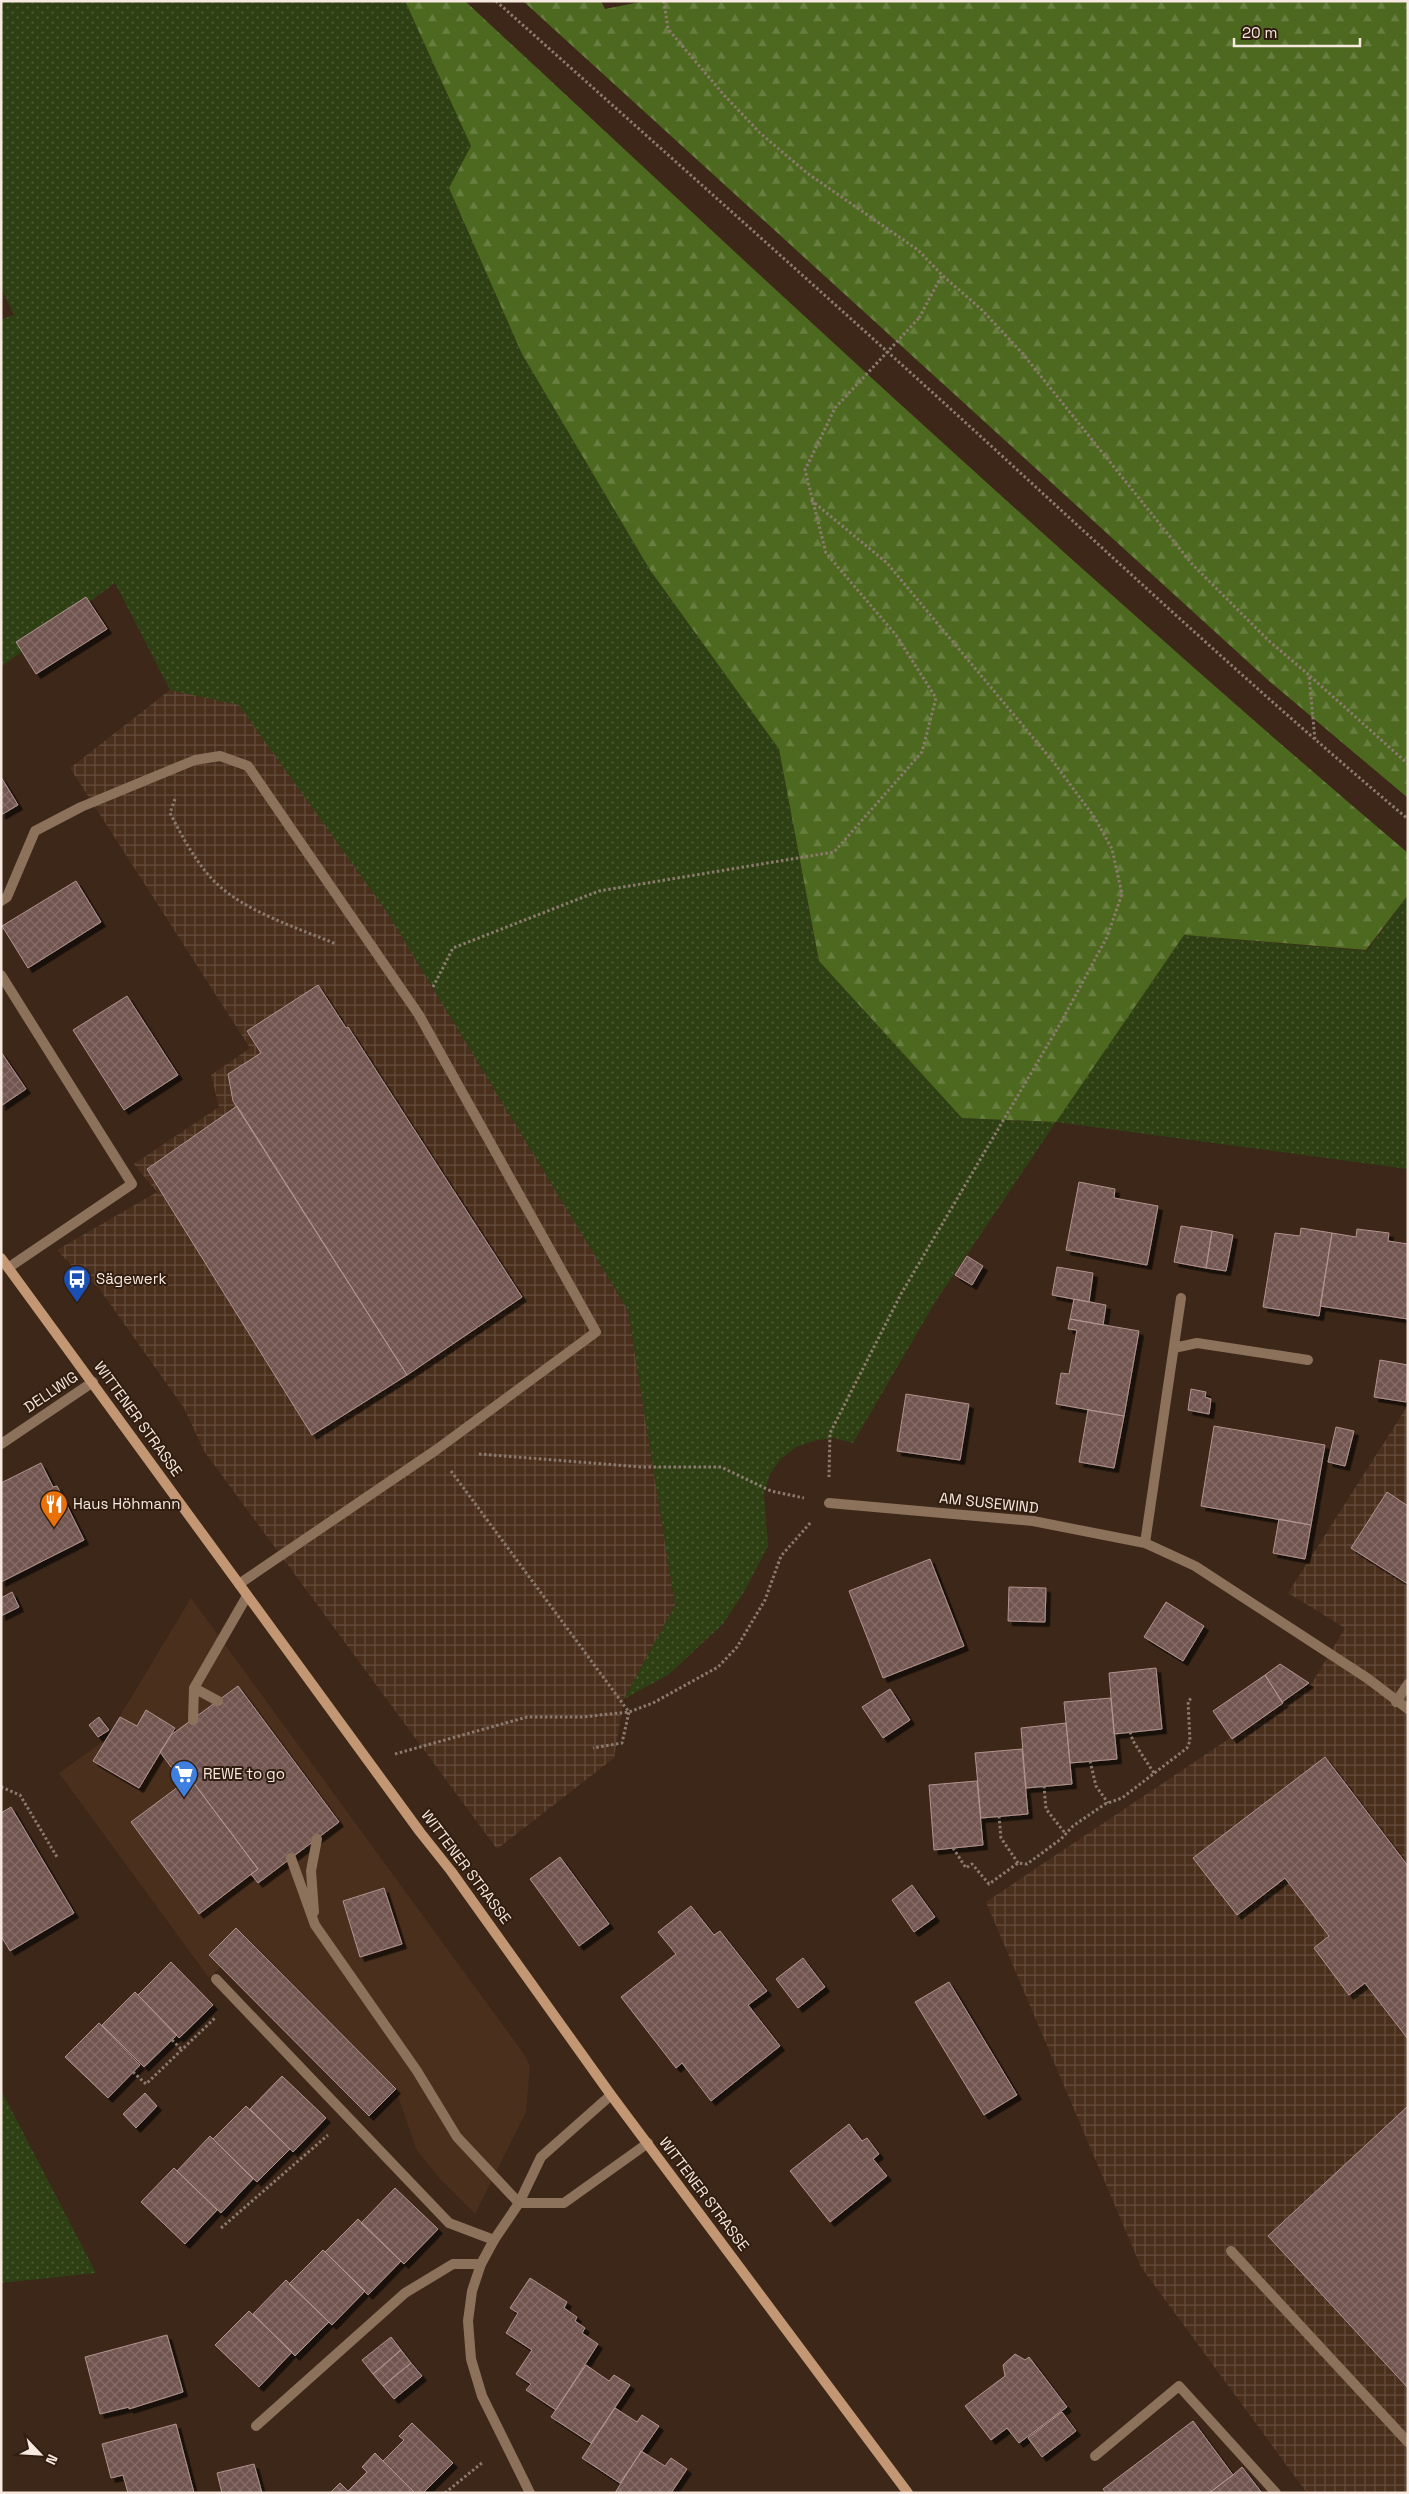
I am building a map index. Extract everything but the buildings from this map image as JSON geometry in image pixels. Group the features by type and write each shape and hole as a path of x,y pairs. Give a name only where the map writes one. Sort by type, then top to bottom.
{"main road":[{"name":"WITTENER STRASSE","path":"1,1258 238,1584 370,1761 611,2095 908,2493"}],"street":[{"path":"1,901 7,897 35,831 81,807 195,760 220,756 248,766 419,1015 596,1332 436,1450 238,1584"},
{"path":"1,975 132,1184 8,1268"},
{"path":"1145,1543 1181,1298"},
{"path":"1174,1348 1198,1343 1308,1360"},
{"name":"DELLWIG","path":"1,1444 93,1382"},
{"name":"AM SUSEWIND","path":"829,1502 1033,1521 1145,1543 1195,1566 1367,1678 1396,1702 1408,1709"},
{"path":"193,1720 194,1688 247,1596"},
{"path":"1396,1702 1408,1684"},
{"path":"194,1688 218,1702"},
{"path":"314,1925 311,1871 317,1839"},
{"path":"291,1858 314,1925 417,2071 457,2137 519,2203 564,2203 648,2143"},
{"path":"216,1979 449,2223 494,2240"},
{"path":"530,2493 482,2396 471,2359 468,2322 472,2291 482,2264 494,2240 519,2203 541,2157 611,2095"},
{"path":"1231,2251 1408,2442"},
{"path":"256,2426 405,2293 453,2264 482,2264"},
{"path":"1095,2456 1179,2386 1276,2493"}],"path":[{"path":"496,1 871,337 1315,741 1408,819"},
{"path":"664,1 668,29 724,95 760,132 807,173 918,250 942,275 982,310 1023,354 1192,564 1268,640 1310,675 1408,764"},
{"path":"419,1015 453,948 590,894 834,852 922,752 936,698 896,635 826,553 811,500 805,470 835,408 919,318 942,275"},
{"path":"370,1761 527,1718 582,1717 629,1712 653,1703 718,1667 737,1647 765,1600 781,1556 829,1502 830,1433 901,1294 1060,1024 1107,937 1122,894 1112,849 1095,818 1055,764 887,563 811,500"},
{"path":"1310,675 1315,741"},
{"path":"195,760 178,792 170,814 188,849 217,884 254,909 341,946"},
{"path":"436,1450 642,1468 721,1467 771,1491 829,1502"},
{"path":"436,1450 629,1712 622,1743 594,1748"},
{"path":"953,1848 966,1868 972,1864 989,1884 1018,1863 1027,1864 1105,1804 1122,1798 1188,1748 1190,1741 1188,1701 1193,1697"},
{"path":"1130,1732 1133,1741 1154,1773"},
{"path":"1090,1761 1096,1786 1109,1804"},
{"path":"1,1786 20,1795 57,1857"},
{"path":"1044,1786 1046,1809 1065,1833"},
{"path":"999,1816 1001,1838 1018,1863"},
{"path":"133,2072 146,2084 235,1999"},
{"path":"172,2040 182,2050"},
{"path":"221,2228 348,2118"},
{"path":"444,2493 506,2444"}],"shaded area":[{"path":"170,690 240,703 387,912 628,1310 675,1605 624,1699 614,1758 497,1849 204,1451 184,1408 98,1287 71,1265 57,1250 157,1192 134,1164 219,1107 211,1075 250,1048 70,768"},
{"path":"1408,1405 1408,2493 1307,2493 1141,2267 986,1902 1312,1683 1345,1628 1288,1593"},
{"path":"191,1598 524,2054 530,2066 526,2112 475,2214 441,2180 416,2149 396,2090 249,1940 209,1978 59,1773 106,1739"}],"green space":[{"path":"1,1 405,1 471,146 449,188 522,354 650,570 779,749 819,961 962,1118 1055,1122 1184,935 1367,951 1408,895 1408,1169 1056,1122 934,1304 853,1443 834,1438 817,1440 796,1447 781,1459 770,1474 764,1493 768,1546 744,1592 723,1624 668,1675 624,1699 675,1605 628,1310 387,912 239,705 170,690 115,583 1,667 1,319 14,315 1,288"},
{"path":"405,1 465,1 814,325 1049,539 1287,750 1408,853 1408,895 1366,950 1184,935 1056,1122 962,1118 819,961 779,749 650,570 522,354 449,188 471,146"},
{"path":"523,1 601,1 605,9 645,1 1408,1 1408,798 1269,681"},
{"path":"1,2090 96,2273 1,2283"}],"place":[{"name":"Sägewerk","path":"77,1303"},
{"name":"Haus Höhmann","path":"54,1528"},
{"name":"REWE to go","path":"184,1798"}]}
